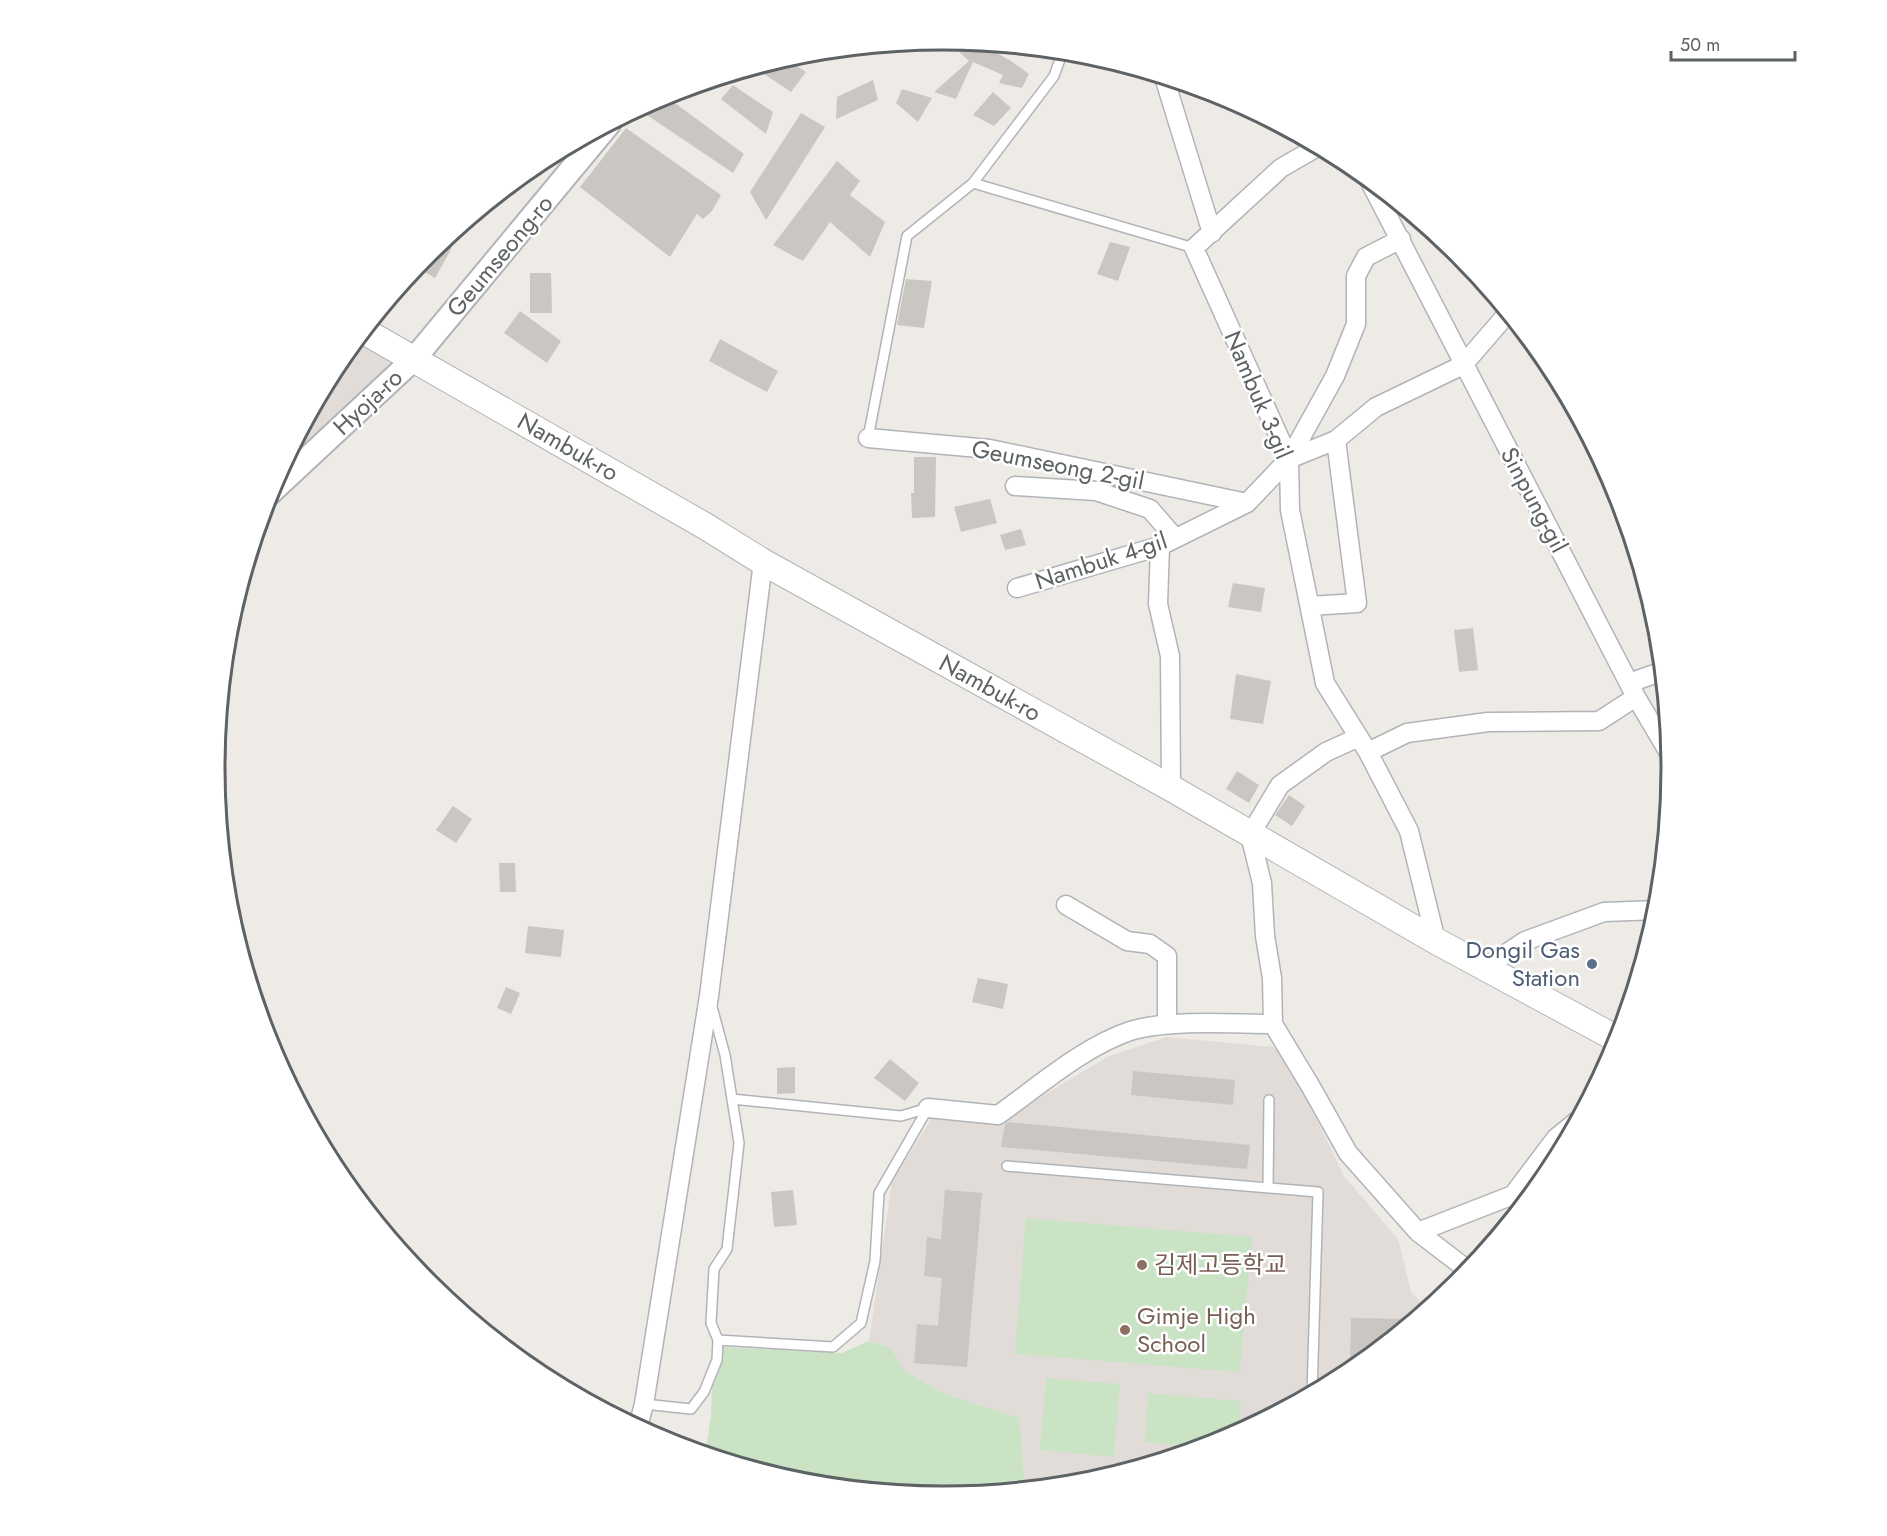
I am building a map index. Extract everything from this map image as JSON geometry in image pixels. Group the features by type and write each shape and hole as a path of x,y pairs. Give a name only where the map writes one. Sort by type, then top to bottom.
{"main road":[{"name":"Nambuk-ro","path":"370,335 705,526 763,562 1171,788 1250,836 1436,941 1610,1035"}],"street":[{"path":"1167,86 1212,233"},
{"name":"Geumseong-ro","path":"414,359 596,140"},
{"path":"1194,248 1281,168 1311,151"},
{"name":"Sinpung-gil","path":"1377,195 1632,690 1661,739"},
{"path":"1289,459 1335,376 1356,324 1356,276 1366,257 1401,239"},
{"name":"Nambuk 3-gil","path":"1194,248 1289,459 1290,510 1325,683 1364,745 1409,831 1436,941"},
{"path":"1463,365 1504,318"},
{"name":"Hyoja-ro","path":"287,477 414,359"},
{"name":"Nambuk 4-gil","path":"1017,588 1167,542 1247,503 1289,459 1336,440 1376,407 1463,365"},
{"name":"Geumseong 2-gil","path":"868,438 990,450 1247,503"},
{"path":"1310,606 1357,603 1336,440"},
{"path":"1015,486 1096,490 1150,509 1167,542 1158,604 1170,656 1171,788"},
{"path":"640,1419 709,996 763,562"},
{"path":"1462,1266 1418,1232 1348,1153 1273,1024 1272,978 1265,936 1262,883 1250,836 1280,785 1326,752 1364,745 1407,733 1488,722 1599,721 1632,690 1656,675"},
{"path":"1066,904 1127,941 1150,944 1167,956 1167,1024"},
{"path":"1486,967 1525,942 1604,912 1647,910"},
{"path":"928,1108 998,1115 1098,1045 1132,1031 1167,1024 1273,1024"},
{"path":"1418,1232 1513,1196 1556,1138 1562,1133"}],"lane":[{"path":"868,438 907,236 974,183 1054,76 1060,59"},
{"path":"974,183 1194,248"},
{"path":"644,1404 691,1409 704,1392 717,1360 718,1340 711,1323 714,1269 728,1249 739,1143 725,1055 709,996"},
{"path":"732,1099 901,1116 928,1108"},
{"path":"1268,1188 1269,1100"},
{"path":"718,1340 833,1347 861,1323 875,1261 879,1193 928,1108"},
{"path":"1007,1166 1318,1192 1312,1384"}],"shaded area":[{"path":"370,336 413,361 289,472 321,409"},
{"name":"김제고등학교","path":"1167,1037 1273,1047 1286,1055 1344,1176 1398,1239 1411,1292 1422,1303 1381,1338 1343,1365 1303,1390 1218,1432 1129,1462 1084,1473 1024,1481 1020,1418 945,1394 903,1370 891,1348 869,1341 892,1181 932,1118 1000,1121 1109,1056"}],"green space":[{"path":"1026,1218 1252,1237 1240,1372 1015,1354"},
{"path":"869,1341 891,1348 903,1370 945,1394 1020,1418 1024,1481 944,1486 897,1485 850,1480 803,1473 706,1446 711,1416 712,1386 722,1347 842,1353"},
{"path":"1046,1378 1120,1384 1114,1457 1040,1450"},
{"path":"1148,1393 1241,1401 1240,1422 1218,1432 1180,1446 1145,1442"}],"building":[{"path":"957,50 994,51 1029,74 1022,88 999,83 1003,75 973,62 956,99 934,92 969,61"},
{"path":"795,65 806,72 791,92 763,73"},
{"path":"873,80 878,100 836,119 837,97"},
{"path":"733,85 773,112 766,134 721,99"},
{"path":"902,89 932,98 918,122 896,103"},
{"path":"993,92 1011,108 994,126 973,115"},
{"path":"674,102 744,154 733,173 646,115"},
{"path":"801,113 825,127 766,220 750,192"},
{"path":"626,128 721,195 712,211 703,219 697,214 670,257 580,187"},
{"path":"837,161 860,181 850,195 885,222 870,257 830,222 803,261 773,245"},
{"path":"1110,242 1130,247 1118,281 1097,274"},
{"path":"450,247 452,248 435,278 424,272"},
{"path":"530,273 551,273 552,313 530,313"},
{"path":"906,279 932,281 924,328 897,325"},
{"path":"520,311 561,341 547,363 504,333"},
{"path":"720,339 778,371 767,392 709,361"},
{"path":"914,457 936,457 935,517 912,518 911,493 914,493"},
{"path":"990,499 997,523 961,532 954,507"},
{"path":"1021,529 1026,545 1005,550 1000,535"},
{"path":"1233,583 1265,588 1261,612 1228,607"},
{"path":"1473,628 1478,670 1459,672 1454,630"},
{"path":"1236,674 1271,681 1263,724 1230,719"},
{"path":"1237,771 1259,785 1249,803 1226,789"},
{"path":"1289,795 1305,806 1292,826 1275,815"},
{"path":"453,806 472,819 456,843 436,830"},
{"path":"499,863 515,863 516,892 500,892"},
{"path":"528,926 564,930 561,957 525,953"},
{"path":"978,978 1008,984 1003,1009 972,1002"},
{"path":"506,987 520,993 511,1014 497,1008"},
{"path":"890,1059 919,1083 905,1101 874,1078"},
{"path":"795,1067 795,1093 777,1094 777,1068"},
{"path":"1133,1071 1235,1080 1233,1105 1131,1095"},
{"path":"1007,1122 1250,1145 1247,1169 1001,1147"},
{"path":"793,1190 797,1225 774,1227 771,1192"},
{"path":"945,1190 982,1193 967,1367 914,1363 917,1324 938,1326 942,1278 924,1276 927,1237 941,1239"},
{"path":"1351,1318 1404,1319 1381,1338 1350,1360"}],"place":[{"name":"Dongil Gas Station","path":"1592,964"},
{"name":"김제고등학교","path":"1142,1265"},
{"name":"Gimje High School","path":"1125,1330"}]}
